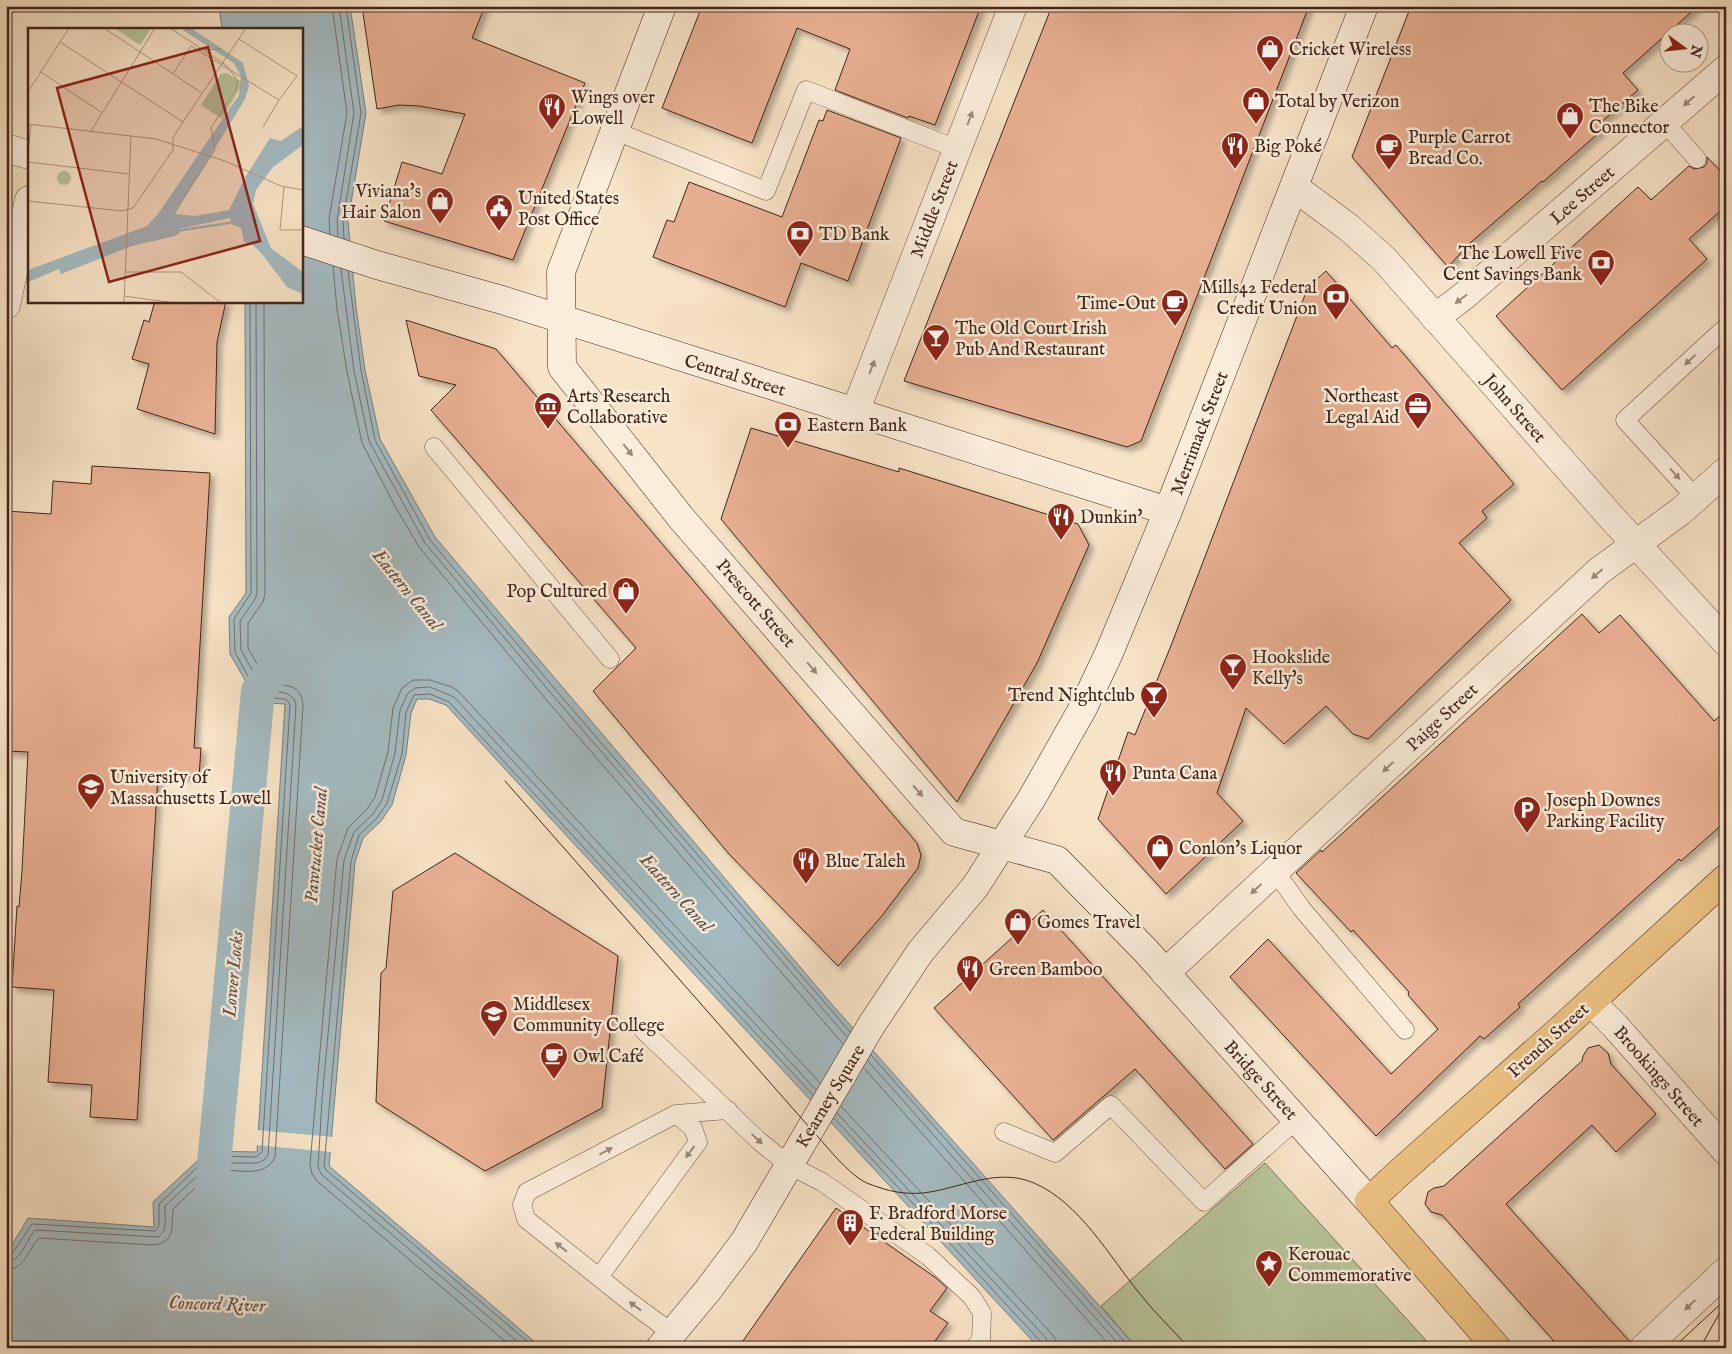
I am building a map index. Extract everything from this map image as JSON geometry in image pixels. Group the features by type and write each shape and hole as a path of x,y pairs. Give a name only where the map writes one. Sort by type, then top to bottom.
{"main road":[{"name":"Prescott Street","path":"662,6 561,272 562,367 682,519 954,832 1002,845"},
{"name":"Middle Street","path":"855,412 1013,6"},
{"name":"Merrimack Street","path":"1002,845 1032,798 1083,708 1110,653 1168,511 1364,6"},
{"name":"Lee Street","path":"1435,318 1466,296 1665,123 1724,75"},
{"path":"6,148 28,155"},
{"name":"John Street","path":"1294,187 1348,227 1384,259 1636,544 1726,642"},
{"path":"6,305 28,205"},
{"name":"Central Street","path":"302,240 377,265 502,300 1168,511"},
{"name":"Paige Street","path":"1165,973 1599,572 1696,498 1726,471"},
{"name":"Bridge Street","path":"1002,845 1057,860 1165,973 1297,1119 1497,1348"},
{"name":"Kearney Square","path":"666,1340 708,1290 744,1242 872,1024 922,951 975,887 1002,845"},
{"name":"French Street","path":"1369,1201 1726,878"},
{"name":"Brookings Street","path":"1591,1002 1615,1026 1726,1151"},
{"path":"1644,1348 1726,1271"}],"lane":[{"path":"615,131 766,191 806,90 958,149"},
{"path":"1665,123 1697,159"},
{"path":"1696,498 1625,420 1726,327"},
{"path":"434,447 610,660"},
{"path":"1275,871 1302,909 1405,1030"},
{"path":"643,1030 760,1141 789,1165 822,1182 928,1256 972,1297 982,1313 981,1340 974,1348"},
{"path":"1004,1132 1055,1153 1112,1105 1204,1202 1297,1119"},
{"path":"666,1340 599,1277 526,1219 522,1205 526,1192 676,1114 728,1110"},
{"path":"599,1277 698,1142 693,1128 676,1114"}],"green space":[{"path":"1265,1163 1433,1348 1137,1348 1101,1306"}],"water":[{"path":"219,6 350,6 366,113 348,221 356,307 365,370 380,439 435,537 829,1001 1137,1348 1039,1348 446,705 429,699 417,699 411,713 406,755 392,805 381,821 363,838 355,862 329,1166 542,1348 6,1348 6,1255 28,1218 154,1227 153,1202 208,1151 257,1152 285,704 243,702 245,680 230,654 229,617 246,593 245,302 302,302 302,28 222,28"}],"pier":[{"path":"256,1130 333,1137 332,1152 255,1145"}],"building":[{"path":"362,6 485,6 472,38 585,83 513,260 384,221 402,162 442,174 465,114 419,106 399,105 377,109"},
{"path":"702,6 981,6 935,125 909,116 908,118 835,90 850,49 797,28 752,143 662,108"},
{"path":"1052,6 1309,6 1141,441 1127,447 904,381"},
{"path":"1411,6 1698,6 1680,22 1660,22 1660,40 1623,73 1638,90 1599,124 1603,129 1470,243 1448,267 1352,157"},
{"path":"827,110 901,138 848,281 801,263 785,307 653,257 667,220 674,222 689,182 782,217 819,120 823,121"},
{"name":"The Lowell Five Cent Savings Bank","path":"1707,157 1726,177 1726,206 1689,239 1707,259 1562,390 1496,316 1638,187 1651,200 1689,166 1694,169 1704,167 1707,163"},
{"path":"1326,271 1392,348 1396,345 1514,484 1482,511 1487,518 1459,543 1511,600 1368,739 1353,734 1326,706 1284,744 1246,708 1217,793 1243,821 1166,894 1098,819 1128,732 1135,735 1172,643 1308,287"},
{"path":"155,302 226,302 217,342 215,434 137,409 149,364 132,359 144,320 149,322"},
{"path":"406,320 496,349 917,843 921,855 918,868 881,917 838,966 729,854 593,691 636,648 431,410 456,385 419,376"},
{"path":"751,428 899,472 899,468 1078,524 1089,545 1037,663 957,802 721,519"},
{"name":"University of Massachusetts Lowell","path":"92,466 210,473 194,748 201,748 199,777 158,775 137,1120 90,1117 92,1085 48,1082 54,990 12,987 17,906 19,907 22,871 28,752 6,751 6,511 51,514 53,481 91,484"},
{"name":"Joseph Downes Parking Facility","path":"1582,614 1599,633 1620,615 1714,721 1726,711 1726,821 1681,861 1679,859 1518,1004 1520,1007 1484,1039 1480,1036 1376,1136 1230,977 1268,939 1391,1074 1438,1029 1408,995 1409,992 1353,930 1351,932 1296,873 1321,850 1322,852"},
{"name":"Middlesex Community College","path":"455,853 618,956 602,1108 485,1171 376,1102 381,973 386,968 393,891"},
{"path":"1043,910 1253,1144 1225,1169 1135,1069 1053,1140 934,1008"},
{"path":"1599,1045 1608,1053 1611,1064 1656,1114 1616,1152 1592,1125 1506,1204 1630,1342 1629,1348 1560,1348 1442,1215 1431,1212 1425,1204 1428,1192 1434,1188 1444,1186 1582,1061 1588,1048"},
{"name":"F. Bradford Morse Federal Building","path":"836,1208 936,1278 947,1288 930,1311 948,1323 930,1348 738,1348"}],"waterway":[{"name":"Lower Locks","path":"211,1196 258,691 279,663"}],"tram line":[{"path":"505,781 810,1128 851,1172 873,1185 890,1191 904,1193 924,1193 995,1178 1008,1177 1034,1183 1066,1203 1080,1217 1146,1301 1189,1348"},
{"path":"1673,1348 1726,1299"},
{"path":"1700,1348 1724,1305"}],"place":[{"name":"Cricket Wireless","path":"1270,73"},
{"name":"Total by Verizon","path":"1256,125"},
{"name":"Wings over Lowell","path":"552,131"},
{"name":"The Bike Connector","path":"1570,140"},
{"name":"Big Poké","path":"1235,170"},
{"name":"Purple Carrot Bread Co.","path":"1389,171"},
{"name":"Viviana's Hair Salon","path":"440,225"},
{"name":"United States Post Office","path":"499,232"},
{"name":"TD Bank","path":"800,258"},
{"name":"The Lowell Five Cent Savings Bank","path":"1601,287"},
{"name":"Mills42 Federal Credit Union","path":"1336,321"},
{"name":"Time-Out","path":"1175,327"},
{"name":"The Old Court Irish Pub And Restaurant","path":"936,362"},
{"name":"Arts Research Collaborative","path":"548,430"},
{"name":"Northeast Legal Aid","path":"1418,430"},
{"name":"Eastern Bank","path":"788,449"},
{"name":"Dunkin'","path":"1061,541"},
{"name":"Pop Cultured","path":"626,615"},
{"name":"Hookslide Kelly's","path":"1233,691"},
{"name":"Trend Nightclub","path":"1154,719"},
{"name":"Punta Cana","path":"1113,797"},
{"name":"University of Massachusetts Lowell","path":"91,811"},
{"name":"Joseph Downes Parking Facility","path":"1527,834"},
{"name":"Conlon's Liquor","path":"1160,872"},
{"name":"Blue Taleh","path":"806,885"},
{"name":"Gomes Travel","path":"1018,946"},
{"name":"Green Bamboo","path":"970,993"},
{"name":"Middlesex Community College","path":"494,1038"},
{"name":"Owl Café","path":"554,1080"},
{"name":"F. Bradford Morse Federal Building","path":"850,1247"},
{"name":"Kerouac Commemorative","path":"1269,1288"}],"water label":[{"name":"Eastern Canal","path":"408,589"},
{"name":"Pawtucket Canal","path":"315,845"},
{"name":"Eastern Canal","path":"677,892"},
{"name":"Concord River","path":"217,1303"}]}
